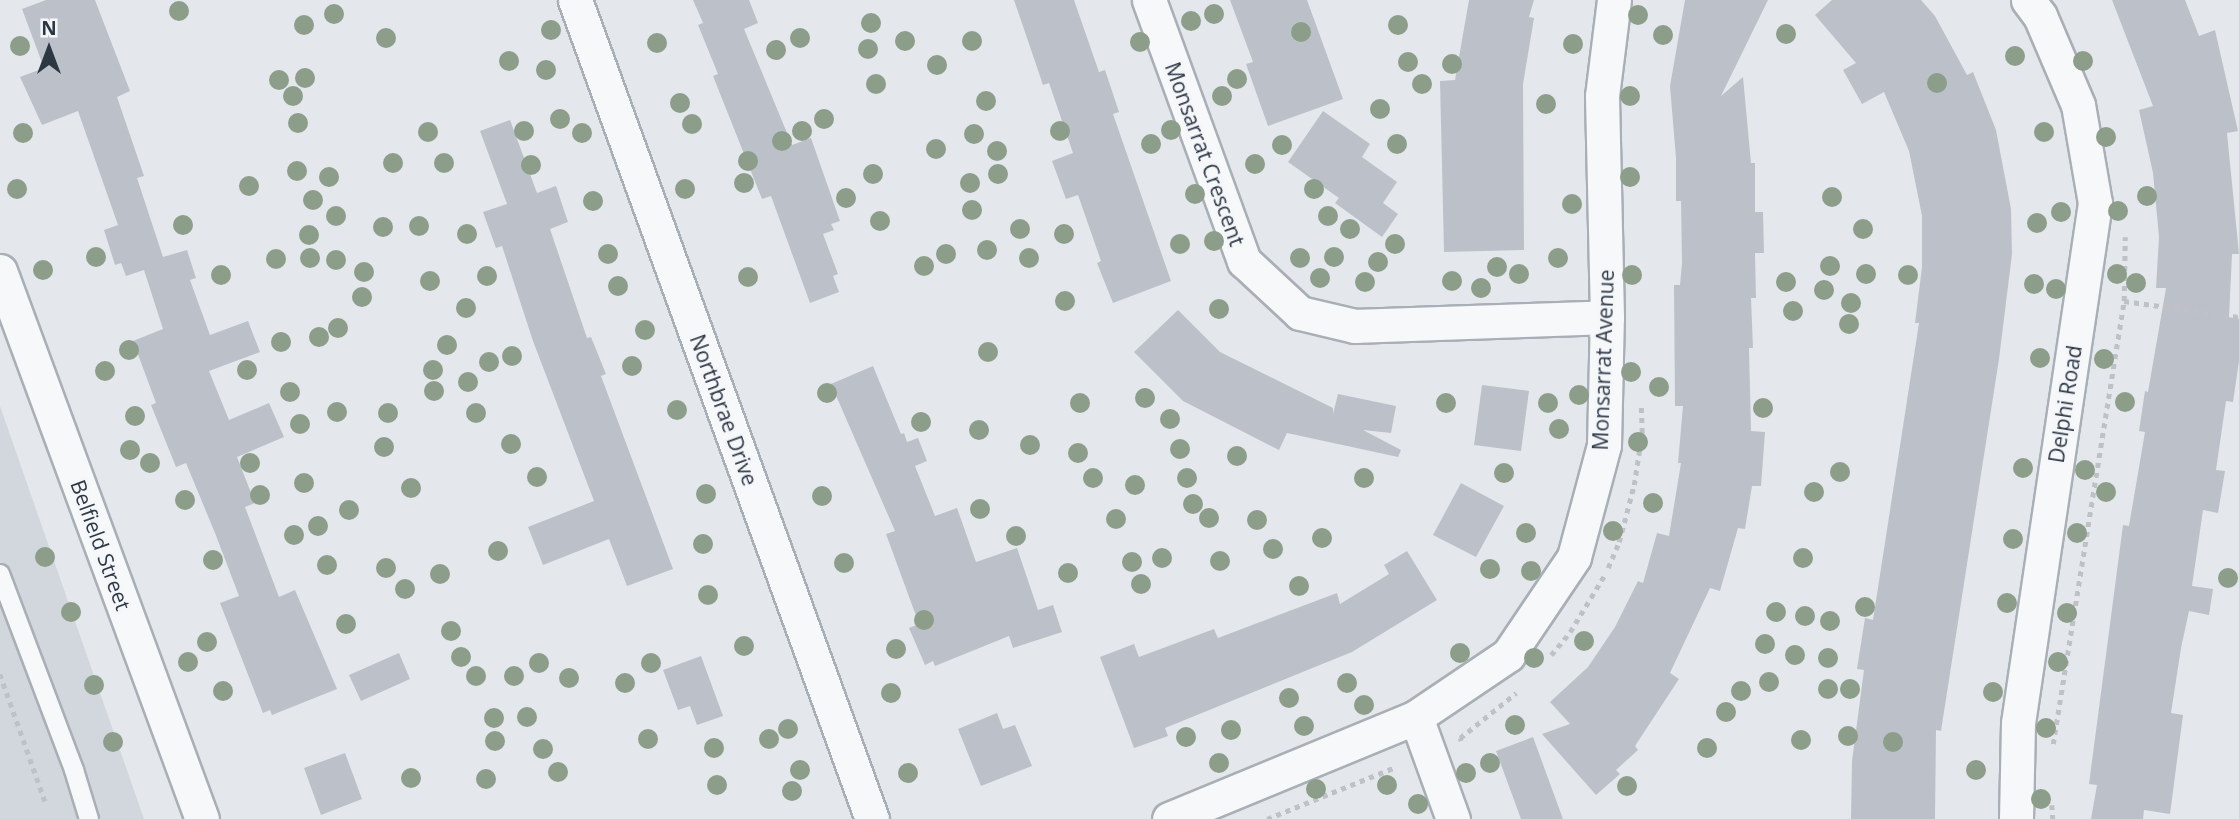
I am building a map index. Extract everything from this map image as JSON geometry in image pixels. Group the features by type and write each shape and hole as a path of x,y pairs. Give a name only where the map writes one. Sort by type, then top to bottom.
{"street":[{"name":"Northbrae Drive","path":"575,0 872,819"},
{"name":"Monsarrat Crescent","path":"1149,0 1244,261 1300,313 1355,326 1607,317"},
{"name":"Monsarrat Avenue","path":"1169,819 1416,717 1508,655 1574,557 1604,445 1607,317 1602,96 1615,0"},
{"name":"Delphi Road","path":"2016,819 2018,723 2095,203 2078,105 2040,16 2028,0"},
{"name":"Belfield Street","path":"0,271 202,819"},
{"path":"1416,717 1453,819"}],"lane":[{"path":"0,573 74,770 89,819"}],"path":[{"path":"2124,300 2239,317"},
{"path":"0,674 45,800"},
{"path":"1266,819 1396,767"}],"shaded area":[{"path":"0,406 144,819 0,819"}],"building":[{"path":"46,0 95,0 130,91 117,97 144,176 137,178 163,257 187,250 196,278 190,280 210,335 248,321 260,352 209,371 229,420 269,403 284,437 237,457 255,503 245,507 279,597 295,590 337,689 272,715 270,710 263,713 220,603 239,596 215,533 186,463 176,467 151,405 156,403 133,341 163,329 144,270 126,276 121,263 115,265 104,230 118,225 78,111 42,125 20,77 44,68 22,9"},
{"path":"693,0 749,0 758,23 744,29 792,145 811,138 840,221 831,224 834,230 823,234 838,274 833,276 839,292 810,303 771,196 762,199 713,76 718,74 698,25 703,23"},
{"path":"1014,0 1074,0 1099,72 1105,70 1119,112 1113,114 1171,281 1113,303 1097,263 1101,261 1078,195 1066,199 1052,161 1073,153 1049,83 1043,85"},
{"path":"1230,0 1307,0 1343,99 1268,126 1246,64 1253,62"},
{"path":"1469,0 1534,0 1529,17 1534,18 1523,84 1524,250 1444,252 1440,81 1455,80"},
{"path":"1685,0 1768,0 1721,96 1743,77 1751,163 1755,163 1755,212 1763,212 1764,253 1755,253 1756,298 1751,298 1753,348 1749,348 1751,431 1765,432 1761,486 1752,486 1745,529 1738,528 1720,591 1710,588 1670,673 1679,679 1635,746 1638,750 1616,770 1620,774 1596,795 1542,734 1570,724 1550,702 1588,667 1615,627 1638,581 1643,583 1657,533 1669,536 1681,463 1678,463 1683,406 1675,406 1674,285 1680,285 1682,263 1681,201 1676,201 1676,158 1670,86"},
{"path":"1832,0 1921,0 1935,16 1967,75 1973,72 1996,130 2011,209 2012,254 1999,359 1941,731 1936,730 1935,819 1851,819 1852,761 1864,670 1857,669 1865,618 1873,620 1919,323 1915,323 1922,267 1922,216 1909,151 1884,92 1862,104 1843,70 1856,63 1815,15"},
{"path":"2112,0 2185,0 2199,36 2215,30 2238,131 2227,133 2239,254 2232,254 2229,317 2239,319 2239,361 2233,402 2226,401 2216,470 2225,471 2218,513 2203,510 2192,586 2213,589 2209,615 2189,611 2181,648 2171,713 2183,715 2170,814 2144,810 2143,819 2091,819 2097,785 2089,784 2123,525 2129,526 2145,432 2139,431 2145,391 2148,392 2166,288 2156,288 2159,237 2153,173 2139,110 2153,106"},
{"path":"1323,111 1370,144 1362,157 1397,182 1383,203 1398,214 1382,237 1335,203 1339,198 1288,162"},
{"path":"510,120 537,193 556,186 568,222 550,229 587,338 591,337 606,374 601,376 673,569 627,586 609,539 543,565 528,527 594,501 533,341 502,246 496,248 483,212 507,204 480,131"},
{"path":"1178,310 1220,352 1333,408 1333,414 1338,394 1396,406 1391,433 1363,430 1401,450 1398,457 1287,433 1279,450 1183,401 1134,352"},
{"path":"873,366 901,434 904,433 907,442 918,438 927,461 915,466 935,516 957,508 976,562 1017,548 1038,610 1053,605 1062,632 1013,648 1009,636 935,666 933,661 925,665 909,628 919,624 886,534 895,531 831,384"},
{"path":"1482,385 1529,391 1521,451 1474,445"},
{"path":"1461,483 1504,506 1476,557 1433,535"},
{"path":"1407,551 1437,600 1352,652 1165,728 1168,736 1134,748 1100,657 1134,644 1139,657 1214,629 1218,638 1337,593 1340,604 1389,574 1384,565"},
{"path":"399,653 410,679 361,701 349,675"},
{"path":"701,656 723,716 697,725 690,706 678,710 663,670"},
{"path":"997,713 1003,729 1015,725 1032,766 981,786 958,729"},
{"path":"1533,737 1563,819 1521,819 1496,751"},
{"path":"345,753 362,799 321,815 304,768"}]}
